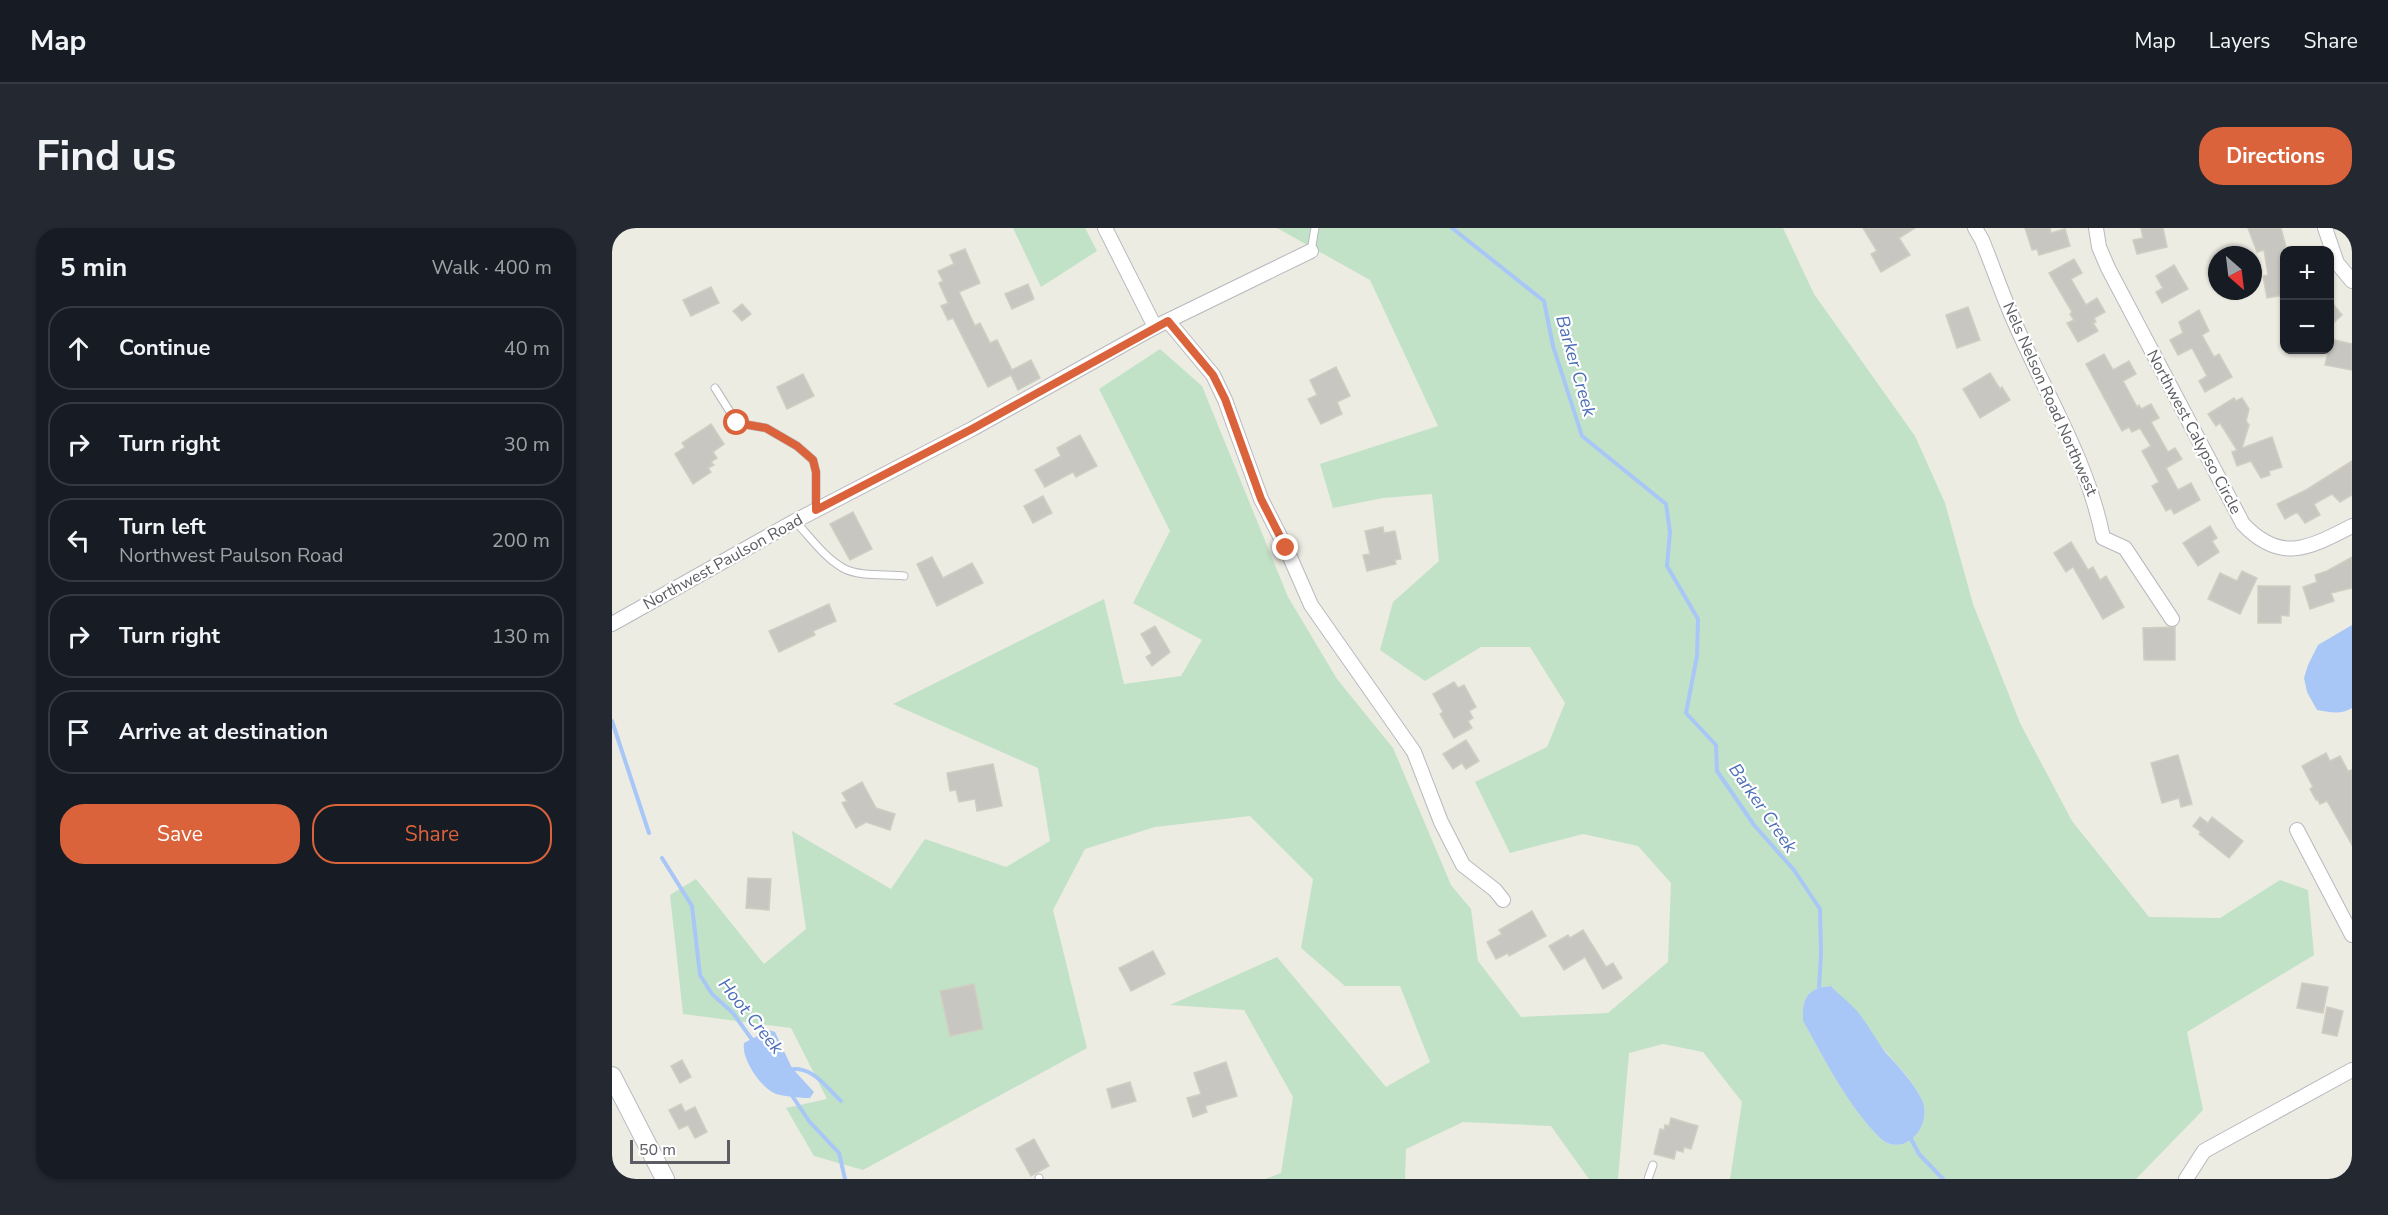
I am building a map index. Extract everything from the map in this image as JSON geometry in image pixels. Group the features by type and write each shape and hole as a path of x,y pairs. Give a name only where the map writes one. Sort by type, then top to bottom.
{"main road":[{"path":"612,1076 664,1179"}],"street":[{"path":"1105,228 1162,324 1213,375 1225,399 1261,499 1311,605 1414,752 1441,822 1463,866 1495,890 1503,900"},
{"name":"Nels Nelson Road Northwest","path":"1975,228 1982,240 2014,322 2055,405 2092,494 2103,538 2126,548 2172,619"},
{"name":"Northwest Calypso Circle","path":"2096,228 2099,247 2108,268 2243,524 2266,544 2289,549 2311,546 2352,526"},
{"path":"2325,228 2337,263 2352,281"},
{"name":"Northwest Paulson Road","path":"612,624 795,521 972,429 1162,324 1311,251"},
{"path":"2297,830 2352,934"},
{"path":"2186,1179 2204,1151 2352,1070"}],"lane":[{"path":"1311,251 1315,228"},
{"path":"715,388 737,423 766,428 797,446 813,460 816,472 816,510"},
{"path":"795,521 821,549 844,568 857,572 904,576"},
{"path":"1648,1179 1653,1165"}],"green space":[{"path":"1013,228 1085,228 1097,251 1041,287"},
{"path":"1277,228 1783,228 1814,294 1915,436 1945,503 1973,604 2020,723 2072,821 2149,917 2220,918 2280,880 2308,890 2314,955 2187,1032 2203,1110 2136,1179 1730,1179 1742,1102 1703,1052 1663,1044 1629,1053 1618,1179 1589,1179 1551,1126 1463,1122 1406,1149 1405,1179 1265,1179 1281,1173 1293,1097 1244,1010 1170,1005 1277,957 1386,1087 1430,1062 1400,986 1345,986 1301,948 1313,879 1250,816 1155,827 1085,849 1053,910 1087,1048 863,1170 814,1156 786,1108 827,1099 791,1028 683,1014 670,895 696,879 764,964 806,929 792,831 891,889 925,839 1006,867 1050,841 1038,768 893,704 1104,599 1124,684 1181,676 1202,640 1133,603 1170,531 1099,389 1160,349 1202,386 1288,597 1337,679 1393,748 1451,885 1471,909 1478,961 1521,1017 1608,1013 1668,962 1671,883 1638,846 1583,834 1510,853 1475,782 1547,747 1565,703 1530,647 1481,647 1425,681 1380,650 1393,602 1439,561 1432,494 1383,498 1333,508 1320,464 1438,426 1370,280","holes":["1831,986 1906,1076 1922,1101 1924,1111 1919,1131 1905,1143 1896,1145 1887,1143 1866,1123 1837,1081 1803,1021 1805,1000 1811,992"]}],"water":[{"path":"2352,625 2352,708 2339,712 2317,710 2307,692 2304,678 2308,665 2318,645"},
{"path":"1831,986 1865,1021 1886,1053 1911,1081 1922,1100 1923,1121 1913,1138 1905,1143 1896,1145 1887,1143 1866,1123 1837,1081 1803,1021 1805,1000 1811,992"},
{"path":"769,1030 775,1032 792,1068 814,1092 810,1098 776,1094 764,1086 753,1072 746,1057 744,1043"}],"building":[{"path":"1863,228 1915,228 1899,238 1910,255 1881,272 1871,254 1877,251"},
{"path":"2025,228 2050,228 2051,233 2065,229 2070,246 2039,255 2037,249 2032,250"},
{"path":"2141,228 2163,228 2167,247 2137,254 2133,240 2143,238"},
{"path":"2248,228 2281,228 2286,246 2280,246 2280,296 2267,298 2263,276 2268,275 2264,250 2262,251 2262,246 2255,246"},
{"path":"965,249 980,283 959,292 975,326 980,323 990,343 997,340 1012,370 1031,360 1040,378 1018,390 1011,375 988,387 953,318 948,320 941,306 948,303 939,283 943,281 938,271 954,264 950,255"},
{"path":"2074,259 2082,273 2071,279 2086,305 2097,298 2105,312 2094,318 2096,322 2093,323 2098,331 2078,342 2067,323 2074,320 2070,314 2072,312 2049,273"},
{"path":"2174,265 2188,289 2162,303 2156,292 2163,288 2156,276"},
{"path":"1028,284 1034,299 1012,309 1005,294"},
{"path":"711,287 719,303 691,316 683,300"},
{"path":"742,304 751,314 742,321 733,311"},
{"path":"2334,305 2342,315 2334,322"},
{"path":"1968,307 1980,340 1957,348 1946,315"},
{"path":"2199,310 2209,331 2202,335 2214,357 2219,354 2232,377 2205,392 2199,381 2207,376 2192,348 2178,355 2170,340 2183,333 2179,322"},
{"path":"2334,340 2352,344 2352,370 2325,365 2328,354 2334,354"},
{"path":"2104,354 2113,370 2129,361 2136,374 2123,381 2137,407 2139,405 2141,409 2151,404 2159,418 2151,422 2168,452 2175,448 2182,459 2166,468 2178,490 2191,483 2200,500 2174,514 2171,508 2166,511 2152,486 2159,482 2142,451 2151,446 2140,428 2132,432 2129,427 2122,431 2086,364"},
{"path":"1336,367 1350,396 1337,402 1342,414 1321,424 1308,399 1317,395 1310,380"},
{"path":"1990,373 2010,400 1980,418 1963,389"},
{"path":"803,374 814,396 787,409 777,387"},
{"path":"2234,398 2236,401 2242,398 2249,409 2246,421 2249,425 2242,448 2272,437 2282,467 2269,471 2270,475 2261,478 2251,461 2237,466 2232,452 2237,450 2220,423 2216,426 2208,414"},
{"path":"711,424 724,444 713,452 717,458 711,462 714,465 708,468 711,472 693,484 675,454 685,447 682,443"},
{"path":"1080,435 1097,466 1076,477 1073,472 1045,487 1035,470 1061,456 1057,448"},
{"path":"2352,461 2352,495 2340,502 2332,494 2314,504 2320,515 2305,523 2297,512 2285,519 2277,504 2306,490"},
{"path":"1043,496 1052,513 1033,523 1024,506"},
{"path":"853,512 872,549 850,560 830,524"},
{"path":"2210,526 2217,538 2212,541 2219,552 2198,566 2183,543"},
{"path":"1383,527 1384,533 1395,531 1401,559 1395,560 1396,564 1367,571 1363,555 1370,554 1365,531"},
{"path":"2071,542 2088,570 2093,567 2100,580 2106,576 2124,607 2103,619 2073,567 2066,572 2054,553"},
{"path":"932,557 943,578 972,563 983,583 937,606 917,564"},
{"path":"2352,557 2352,588 2331,593 2334,601 2310,609 2303,587 2317,582 2315,575"},
{"path":"2242,571 2257,578 2240,614 2208,599 2220,573 2237,581"},
{"path":"2258,586 2290,586 2289,616 2281,615 2281,623 2258,623"},
{"path":"829,604 836,621 813,631 815,635 779,652 769,631"},
{"path":"1155,626 1170,652 1152,666 1146,657 1152,653 1141,634"},
{"path":"2175,627 2175,660 2144,660 2143,628"},
{"path":"1454,682 1458,688 1464,685 1476,707 1469,711 1473,718 1468,721 1472,728 1454,738 1440,714 1443,712 1433,694"},
{"path":"1466,740 1479,761 1466,769 1462,763 1453,769 1443,754"},
{"path":"2326,753 2330,761 2340,756 2348,771 2352,770 2352,845 2327,801 2320,804 2316,800 2310,789 2313,787 2302,766"},
{"path":"2178,755 2192,804 2181,807 2179,798 2162,803 2151,763"},
{"path":"993,764 1002,806 977,811 975,799 959,802 956,790 950,791 947,773"},
{"path":"862,782 876,808 895,814 890,830 866,822 856,828 842,803 847,801 842,793"},
{"path":"2200,817 2208,823 2212,817 2243,841 2229,858 2199,834 2201,832 2193,826"},
{"path":"748,878 771,879 769,910 746,908"},
{"path":"1532,911 1546,936 1509,956 1508,953 1496,959 1487,942 1502,934 1499,930"},
{"path":"1583,930 1606,967 1613,963 1622,978 1603,989 1585,957 1564,970 1549,946 1568,935 1570,938"},
{"path":"1153,951 1165,974 1131,991 1119,968"},
{"path":"2302,983 2328,987 2323,1013 2297,1008"},
{"path":"974,984 983,1029 950,1036 940,991"},
{"path":"2327,1007 2343,1011 2337,1036 2322,1033"},
{"path":"682,1060 691,1077 680,1083 671,1066"},
{"path":"1226,1062 1237,1096 1205,1106 1207,1112 1193,1117 1187,1098 1201,1094 1194,1073"},
{"path":"1130,1082 1136,1101 1112,1108 1107,1089"},
{"path":"681,1104 685,1112 695,1107 707,1132 695,1138 688,1125 679,1129 669,1110"},
{"path":"1671,1118 1698,1126 1691,1149 1684,1147 1683,1152 1676,1150 1674,1159 1654,1154 1660,1129 1664,1130 1665,1125 1669,1126"},
{"path":"1034,1139 1049,1166 1031,1176 1016,1149"}],"waterway":[{"name":"Barker Creek","path":"1452,228 1544,301 1553,346 1582,436 1666,504 1670,532 1667,566 1698,619 1697,656 1686,713 1716,745 1717,771 1754,825 1794,870 1820,909 1819,987 1821,990"},
{"name":"Hoot Creek","path":"612,721 649,833"},
{"name":"Hoot Creek","path":"662,858 692,906 700,975 712,994 733,1013 753,1041"},
{"path":"788,1070 804,1070 811,1073 841,1101"},
{"name":"Hoot Creek","path":"789,1091 809,1121 839,1153 845,1179"},
{"name":"Barker Creek","path":"1910,1137 1919,1154 1943,1179"}],"route":[{"path":"737,423 766,428 797,446 813,460 816,472 816,510 972,429 1168,321 1213,375 1225,399 1261,499 1286,548"}]}
